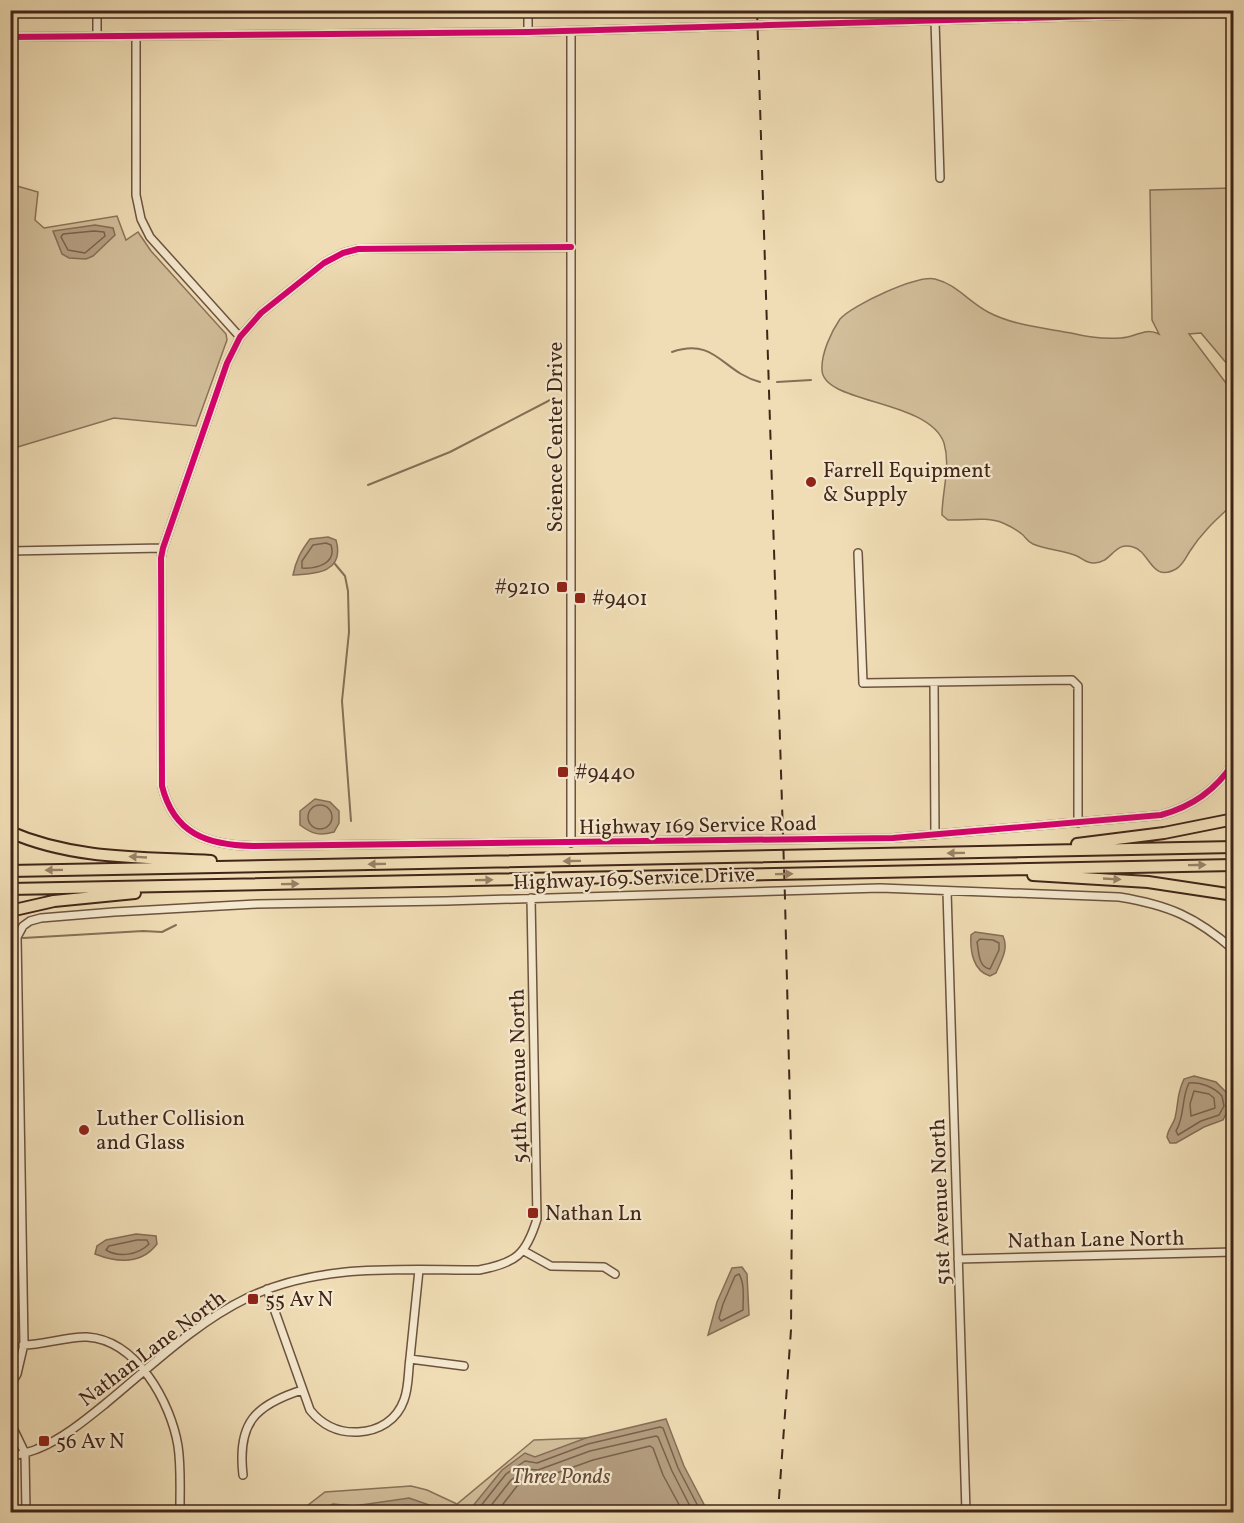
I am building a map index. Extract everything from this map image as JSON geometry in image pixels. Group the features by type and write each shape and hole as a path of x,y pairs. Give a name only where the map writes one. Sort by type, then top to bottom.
{"highway":[{"path":"1015,851 1146,836 1233,819"},
{"path":"10,832 34,842 87,854 217,861 259,866"},
{"path":"10,871 1233,847"},
{"path":"10,889 1233,865"},
{"path":"991,870 1021,875 1148,882 1233,894"},
{"path":"10,911 47,902 231,884"}],"street":[{"path":"97,10 97,36"},
{"path":"528,10 528,32"},
{"path":"10,37 528,32 935,21 1066,14 1233,12"},
{"path":"935,21 940,178"},
{"name":"Science Center Drive","path":"571,31 571,843"},
{"path":"136,36 136,195 141,219 156,245 240,337"},
{"path":"10,551 163,548 227,363 240,337 261,313 324,263 358,249 571,247"},
{"name":"Highway 169 Service Road","path":"163,548 161,558 161,766 164,795 170,810 187,829 202,838 225,845 874,839 935,835 1151,817 1181,808 1214,786 1233,762"},
{"path":"858,553 863,683 1072,680 1076,682 1078,686 1078,823"},
{"path":"934,683 935,835"},
{"name":"Highway 169 Service Drive","path":"23,1345 17,937 23,926 30,921 68,915 196,907 880,888 1119,897 1174,910 1204,926 1233,950"},
{"name":"51st Avenue North","path":"947,891 966,1512"},
{"name":"54th Avenue North","path":"524,1251 537,1219 531,898"},
{"path":"524,1251 551,1266 604,1267 615,1274"},
{"name":"Nathan Lane North","path":"10,1457 56,1440 213,1318 267,1289 301,1278 329,1273 488,1268 511,1260 524,1251"},
{"name":"Nathan Lane North","path":"958,1259 1233,1252"},
{"path":"267,1289 310,1410 324,1424 346,1432 373,1430 391,1420 405,1400 418,1270"},
{"path":"10,1386 17,1374 23,1345 87,1337 108,1342 129,1355 156,1387 171,1416 178,1447 180,1506 177,1512"},
{"path":"410,1359 464,1366"},
{"path":"243,1475 242,1447 251,1420 267,1404 302,1390"},
{"path":"10,1422 26,1453 27,1512"}],"green space":[{"path":"10,184 38,192 35,220 44,228 117,216 126,240 138,232 151,251 226,334 227,340 196,426 114,418 11,449"},
{"path":"1233,188 1233,371 1201,333 1189,334 1232,391 1231,401 1234,404 1233,504 1205,532 1176,569 1161,572 1133,547 1121,547 1104,560 1091,563 1072,554 1033,544 1006,524 983,519 948,520 942,515 946,452 944,443 934,429 919,418 839,390 827,381 822,370 823,357 840,319 857,306 885,292 926,279 943,281 988,312 1018,323 1102,338 1121,338 1145,332 1159,334 1152,320 1150,190"},
{"name":"Three Ponds","path":"586,1438 617,1512 302,1512 325,1492 411,1486 427,1490 457,1504 534,1440"}],"water":[{"path":"95,225 113,228 115,235 93,256 86,259 69,258 62,254 53,231"},
{"path":"328,537 336,540 338,551 333,565 320,572 293,575 299,556 310,539"},
{"path":"315,799 330,802 339,811 339,823 334,832 316,833 300,825 300,811"},
{"path":"975,932 1003,936 1005,941 1004,955 996,973 990,976 980,970 974,960 971,935"},
{"path":"1194,1076 1216,1082 1228,1094 1230,1106 1223,1120 1204,1127 1176,1143 1170,1143 1167,1137 1175,1118 1181,1085 1184,1079"},
{"path":"136,1234 156,1236 157,1244 144,1256 121,1260 95,1254 97,1246 106,1240"},
{"path":"742,1267 747,1274 749,1315 708,1335 717,1302 732,1268"},
{"path":"666,1419 684,1466 708,1512 468,1512 502,1470 525,1453 535,1457 586,1438"},
{"path":"409,1498 449,1512 318,1512 333,1504 354,1506"}],"waterway":[{"path":"672,352 687,349 709,352 736,371 760,382"},
{"path":"777,382 811,380"},
{"path":"368,485 450,452 554,398"},
{"path":"335,564 345,576 348,591 349,632 342,701 351,821"},
{"path":"23,938 143,931 162,932 176,925"}],"railway":[{"path":"757,10 792,1189 791,1330 778,1512"}],"cycle path":[{"path":"10,37 528,32 1234,12"},
{"path":"571,247 358,249 343,253 324,263 261,313 240,337 227,363 161,558 162,786 167,802 184,826 207,839 221,843 253,846 893,838 1161,815 1183,807 1202,796 1220,781 1234,762"}],"place":[{"name":"Farrell Equipment & Supply","path":"811,482"},
{"name":"#9210","path":"562,587"},
{"name":"#9401","path":"580,598"},
{"name":"#9440","path":"563,772"},
{"name":"Luther Collision and Glass","path":"84,1130"},
{"name":"Nathan Ln","path":"533,1213"},
{"name":"55 Av N","path":"253,1299"},
{"name":"56 Av N","path":"44,1441"}]}
